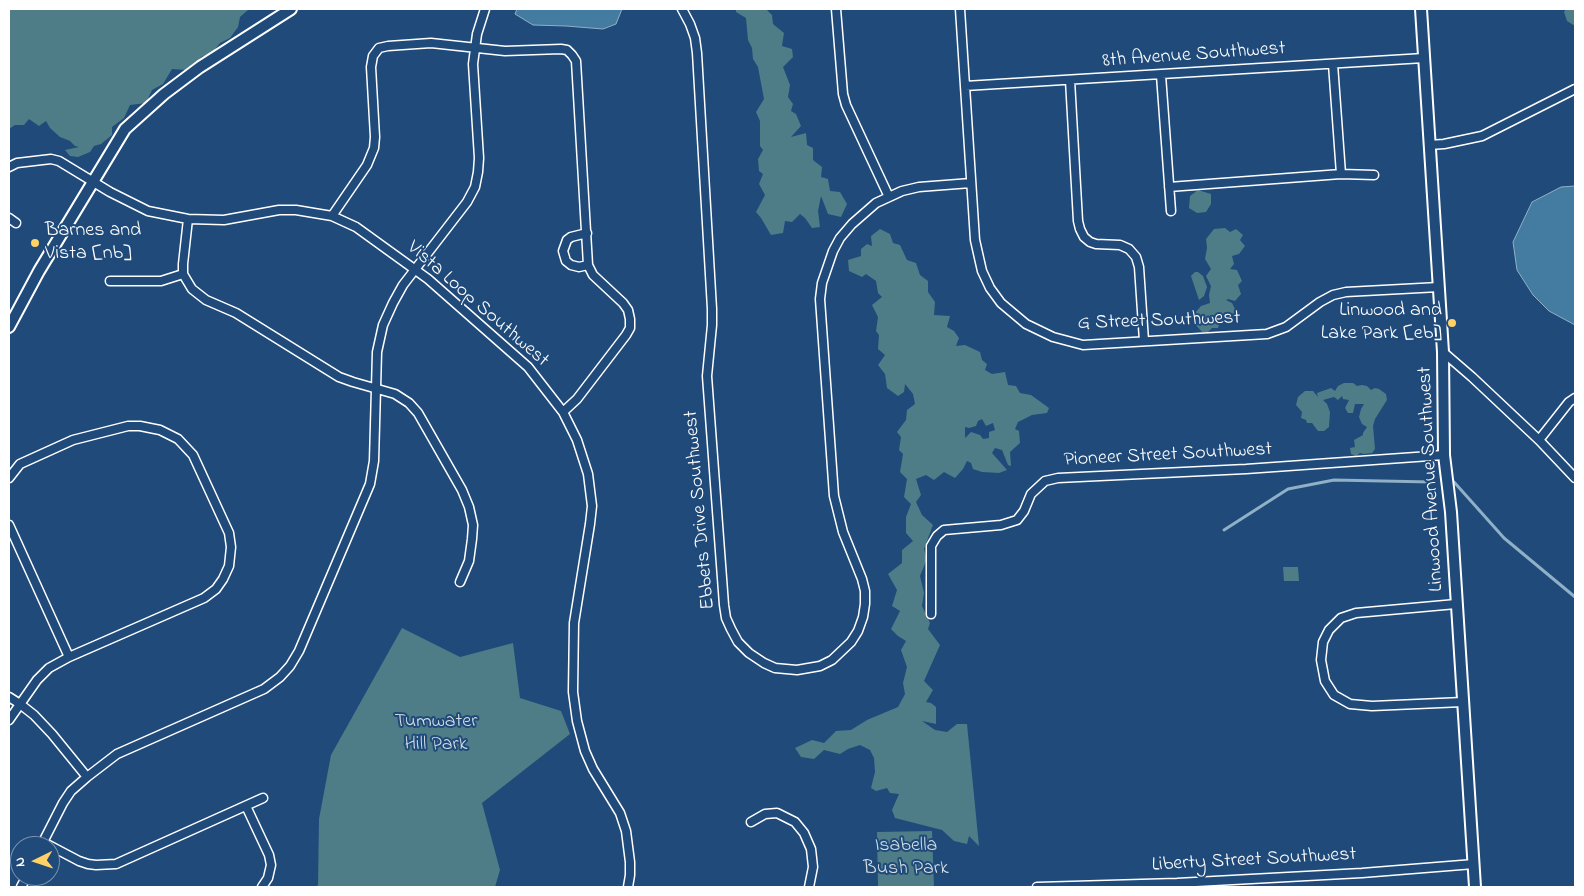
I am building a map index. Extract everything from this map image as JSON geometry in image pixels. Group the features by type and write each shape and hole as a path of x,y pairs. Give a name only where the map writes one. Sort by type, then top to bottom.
{"street":[{"path":"9,327 39,271 125,130 164,94 200,67 291,9"},
{"path":"46,836 71,791 117,754 264,689 280,677 290,666 370,484 374,462 377,352 383,325 403,285 467,202 475,187 479,158 474,64 477,34 485,9"},
{"name":"Ebbets Drive Southwest","path":"682,9 693,31 698,53 712,308 707,376 724,605 726,618 738,642 749,653 775,668 808,669 832,660 852,642 858,631 866,604 862,578 843,532 834,496 820,299 827,265 840,238 852,224 876,203 902,191 919,187 971,183"},
{"path":"836,9 842,94 889,197"},
{"name":"G Street Southwest","path":"960,9 975,240 982,271 990,288 1001,303 1026,324 1053,337 1084,344 1267,334 1286,327 1320,302 1333,295 1346,292 1439,287"},
{"name":"Linwood Avenue Southwest","path":"1421,9 1443,352 1444,455 1450,512 1475,887"},
{"path":"332,216 367,164 374,148 371,68 373,56 379,48 431,43 504,51 568,50 576,61 588,265 593,275 628,310 630,328 564,412"},
{"name":"8th Avenue Southwest","path":"965,86 1424,58"},
{"path":"1334,64 1341,174"},
{"path":"1161,75 1171,211"},
{"path":"1070,80 1078,222 1084,237 1090,242 1120,245 1128,249 1136,257 1139,267 1144,340"},
{"path":"1429,145 1444,144 1482,136 1575,89"},
{"name":"Vista Loop Southwest","path":"9,168 17,163 51,159 59,161 128,202 148,211 188,220 224,220 278,210 296,210 332,216 356,227 428,279 528,367 564,412 577,440 588,474 592,506 574,623 573,692 577,721 585,751 620,813 626,831 630,862 628,887"},
{"path":"1169,187 1341,174 1374,174"},
{"path":"188,220 183,264 184,274 192,289 206,300 236,313 339,377 395,394 409,403 418,413 462,490 469,507 472,525 471,552 460,582"},
{"path":"587,233 571,237 564,244 563,251 566,261 571,265 579,267 588,265"},
{"path":"110,281 160,281 184,274"},
{"path":"1443,352 1539,440 1575,478"},
{"path":"1539,440 1569,402 1575,398"},
{"path":"9,478 20,464 73,440 128,426 149,427 160,430 178,439 193,454 229,533 231,547 229,566 216,589 204,598 69,657 49,668 37,680 9,720"},
{"name":"Pioneer Street Southwest","path":"931,614 932,546 937,536 944,530 1001,525 1017,520 1024,512 1031,494 1045,481 1058,478 1444,455"},
{"path":"9,526 69,657"},
{"path":"1456,604 1356,613 1341,618 1329,630 1323,642 1321,660 1324,680 1334,695 1350,704 1372,706 1463,702"},
{"path":"9,697 34,715 87,777"},
{"path":"60,852 88,864 116,864 263,798"},
{"path":"246,806 269,855 271,866 268,878 262,887"},
{"path":"751,822 765,814 777,813 795,822 804,833 811,849 813,867 809,887"},
{"name":"Liberty Street Southwest","path":"1036,887 1177,883 1362,873 1474,864"}],"green space":[{"path":"9,9 249,9 240,17 238,27 230,38 220,43 212,53 201,57 196,67 187,70 172,69 163,84 152,90 146,103 130,105 124,118 112,127 112,135 101,144 94,146 90,152 78,157 70,156 65,150 79,147 60,137 50,128 46,121 39,126 29,119 24,125 15,125 9,129"},
{"path":"736,9 766,9 772,15 773,24 784,33 782,46 792,49 793,57 783,67 790,85 788,97 793,104 791,111 796,114 801,126 791,137 806,133 807,145 813,148 813,160 822,167 821,177 828,179 830,191 840,192 847,204 841,217 828,214 821,196 818,211 820,227 812,228 800,214 792,222 785,221 783,233 771,235 756,212 765,195 759,184 763,174 759,171 758,159 763,150 760,146 760,121 756,112 764,99 758,67 753,59 752,48 748,40 746,18 736,12"},
{"path":"1566,9 1575,9 1575,26 1567,21 1564,12"},
{"path":"1198,190 1211,194 1211,204 1206,212 1197,213 1189,208 1190,196"},
{"path":"1225,228 1230,232 1236,229 1243,235 1240,240 1245,246 1239,254 1232,256 1234,264 1230,269 1237,270 1242,281 1238,285 1241,294 1235,301 1226,300 1232,303 1236,311 1233,318 1228,318 1224,312 1224,319 1220,322 1218,328 1202,332 1195,324 1195,313 1201,306 1210,303 1211,286 1206,276 1211,269 1205,259 1206,239 1214,229"},
{"path":"880,229 890,234 893,243 900,245 907,260 916,263 920,275 928,281 928,292 935,302 934,315 950,316 947,327 954,331 959,338 956,346 965,345 980,352 982,360 987,364 985,370 992,374 1005,372 1008,385 1016,386 1020,393 1031,395 1049,408 1047,413 1032,415 1018,422 1015,429 1019,431 1020,443 1010,452 1011,466 1008,465 1002,450 995,448 992,453 1007,470 999,473 982,472 973,469 971,463 967,461 955,478 944,472 934,480 926,475 916,479 921,495 916,502 922,515 933,525 924,549 927,559 920,576 924,593 922,606 930,623 928,629 940,645 924,681 933,690 926,702 936,707 936,724 922,721 935,730 947,732 957,724 967,724 979,846 969,836 967,844 954,841 942,830 895,818 892,810 899,794 890,793 887,788 876,791 871,788 875,772 874,758 870,750 860,745 840,754 824,750 814,759 801,757 795,748 812,740 824,743 836,731 851,730 867,720 898,707 905,694 903,683 907,667 901,650 906,641 891,629 900,611 892,606 897,590 888,574 902,563 902,550 913,541 906,533 906,517 911,504 904,497 907,479 900,472 903,454 899,450 901,437 897,432 906,420 907,410 915,404 913,394 905,384 904,392 898,396 887,388 885,374 878,365 885,355 878,349 879,335 876,331 878,317 872,305 882,297 878,293 876,281 866,274 862,277 849,271 848,260 861,256 861,249 867,244 872,246 871,236","holes":["982,419 986,426 993,423 995,430 989,432 989,438 983,439 980,435 971,432 965,438 965,427 976,426 978,421"]},
{"path":"1195,272 1203,276 1207,287 1204,296 1199,300 1191,276"},
{"path":"1344,383 1367,386 1371,390 1379,389 1386,394 1387,400 1375,419 1373,426 1375,449 1372,453 1360,453 1356,456 1351,454 1350,448 1355,447 1354,440 1363,435 1367,427 1362,424 1359,417 1364,404 1355,404 1353,413 1348,413 1345,408 1349,400 1343,399 1342,396 1338,400 1334,397 1323,400 1330,412 1329,427 1324,431 1318,431 1312,423 1307,423 1306,420 1301,418 1302,412 1296,405 1298,397 1305,391 1313,391 1318,397 1317,393 1331,388 1335,391 1338,386"},
{"path":"1283,567 1298,567 1299,581 1284,581"},
{"name":"Tumwater Hill Park","path":"402,628 460,657 513,643 520,698 561,711 570,734 482,803 500,870 495,887 316,887 318,885 319,819 331,755"},
{"name":"Isabella Bush Park","path":"932,831 934,887 878,887 877,832"}],"water":[{"path":"517,9 622,9 616,24 603,29 533,25 515,14"},
{"path":"1575,186 1575,325 1549,311 1533,295 1517,270 1513,242 1532,202 1561,187"}],"waterway":[{"path":"1224,530 1288,489 1334,480 1431,482"},
{"path":"1454,482 1504,538 1575,597"}],"place":[{"name":"Barnes and Vista [nb]","path":"35,243"},
{"name":"Linwood and Lake Park [eb]","path":"1452,323"}]}
